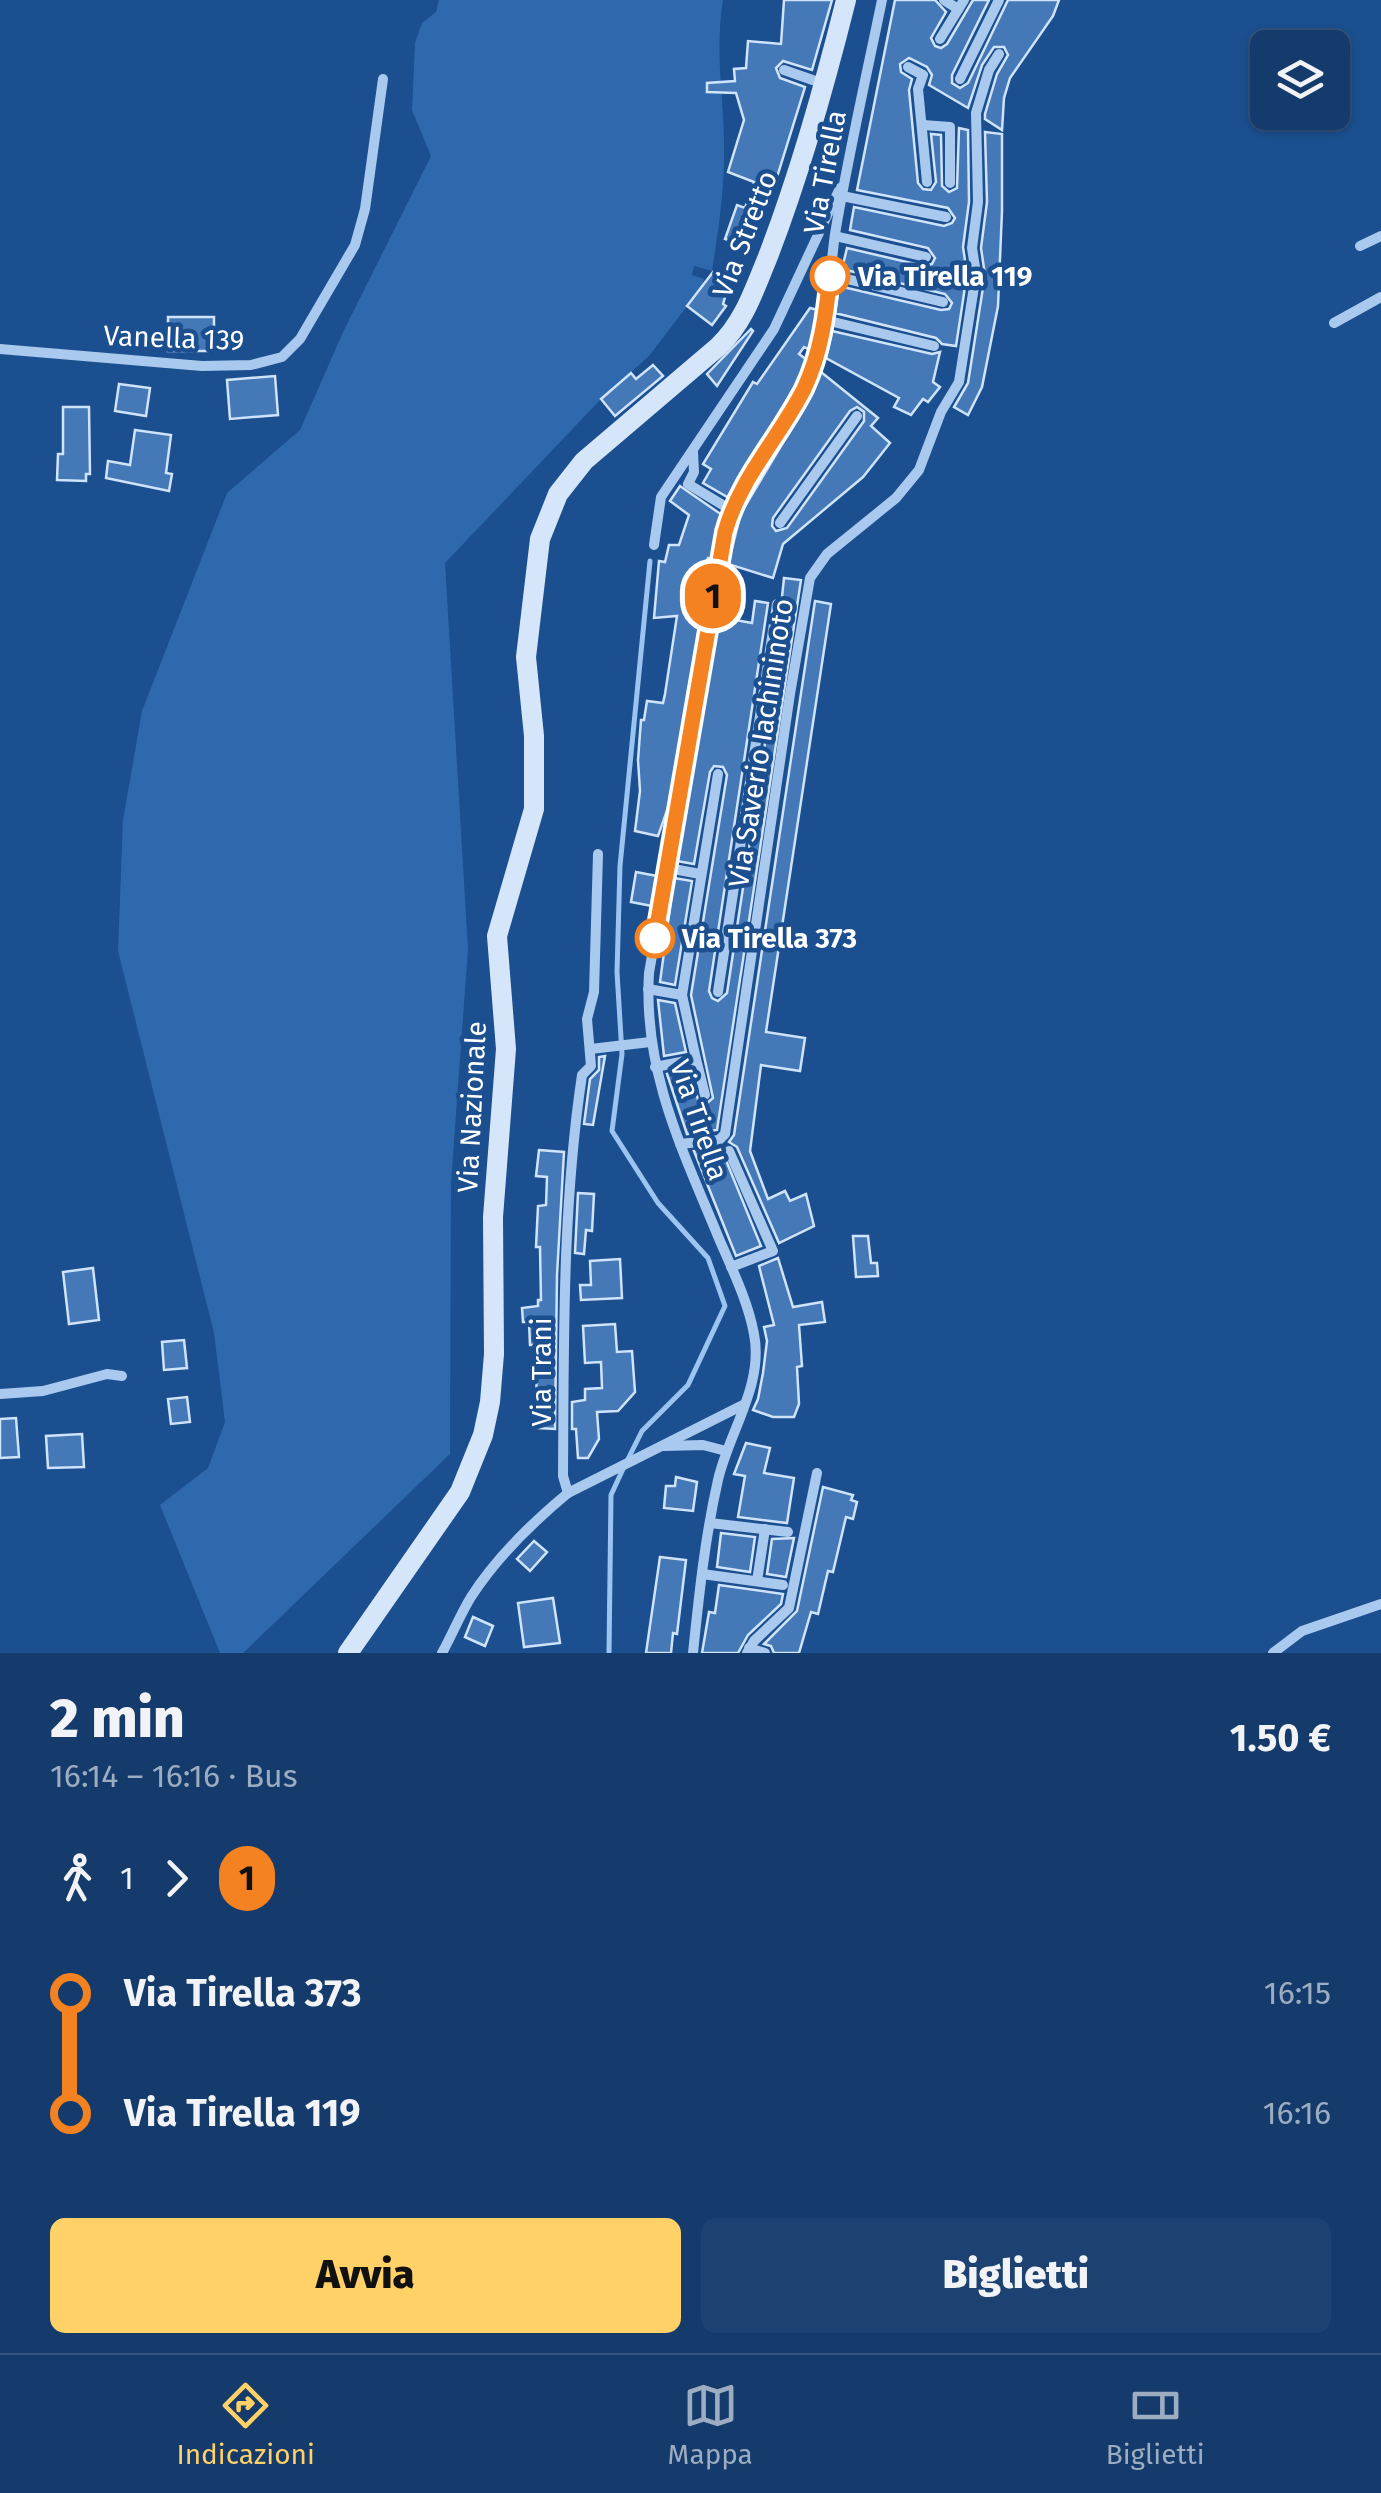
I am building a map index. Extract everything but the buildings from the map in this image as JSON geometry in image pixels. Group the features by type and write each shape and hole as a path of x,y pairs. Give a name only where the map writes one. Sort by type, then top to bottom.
{"street":[{"name":"Via Stretto","path":"569,478 624,424 733,332 782,221 826,84 846,0"},
{"name":"Via Tirella","path":"693,1653 710,1523 726,1451 753,1381 756,1352 754,1333 731,1267 680,1144 655,1067 648,989 716,574 731,510 803,391 815,362 825,320 845,179 882,0"},
{"path":"940,39 961,4 944,0"},
{"path":"960,79 996,4"},
{"name":"Via Saverio Iachininoto","path":"680,1144 719,1140 725,1134 810,578 827,554 896,498 919,470 941,412 958,382 976,274 972,248 978,202 976,113 999,54"},
{"path":"908,67 922,75 918,89 928,182"},
{"path":"784,70 826,84"},
{"name":"Vanella 139","path":"0,349 202,366 252,365 282,357 300,340 356,245 365,209 383,79"},
{"path":"922,125 950,126 950,183"},
{"path":"654,545 661,498 774,328 845,179"},
{"path":"842,196 946,218"},
{"path":"835,236 926,256"},
{"path":"1360,246 1381,236"},
{"path":"830,276 943,302"},
{"path":"1334,323 1381,297"},
{"path":"825,320 934,346"},
{"path":"780,524 857,416"},
{"path":"693,448 694,472 688,484 731,510"},
{"name":"Via Nazionale","path":"348,1653 460,1492 484,1435 494,1354 493,1216 506,1049 498,936 534,809 534,736 526,657 533,579 550,509 569,478"},
{"path":"718,992 777,604"},
{"path":"705,1095 682,995 718,774"},
{"name":"Via Trani","path":"568,1494 563,1476 564,1260 571,1152 582,1075 591,1066 587,1019 594,992 598,854"},
{"path":"668,868 700,874"},
{"path":"648,989 682,995"},
{"path":"591,1049 650,1042"},
{"path":"655,1067 696,1059"},
{"path":"728,1151 773,1251 731,1267"},
{"path":"0,1394 43,1391 106,1374 122,1376"},
{"path":"442,1653 471,1598 494,1566 545,1512 595,1479 743,1406"},
{"path":"658,1446 704,1445 726,1451"},
{"path":"748,1650 789,1608 816,1473"},
{"path":"710,1523 788,1532"},
{"path":"757,1581 766,1529"},
{"path":"702,1574 783,1585"},
{"path":"1273,1653 1302,1631 1381,1604"},
{"path":"748,1650 765,1653"}],"shaded area":[{"path":"439,0 723,0 719,41 724,170 718,228 712,271 694,266 692,275 704,279 701,288 649,356 601,399 445,563 468,949 451,1183 450,1454 243,1653 220,1653 160,1505 208,1468 225,1422 214,1333 118,951 123,820 142,711 227,493 300,430 344,330 431,156 412,110 415,43 422,23 436,12"}],"waterway":[{"path":"628,1459 642,1431 688,1385 725,1306 708,1258 658,1203 612,1131 622,1054 617,972 620,866 650,561"},
{"path":"609,1653 611,1495 623,1469"}],"bus line":[{"name":"1","path":"655,938 725,532 738,494 803,391 815,362 830,276"}],"place":[{"name":"Via Tirella 119","path":"830,276"},
{"name":"Via Tirella 373","path":"655,938"}]}
